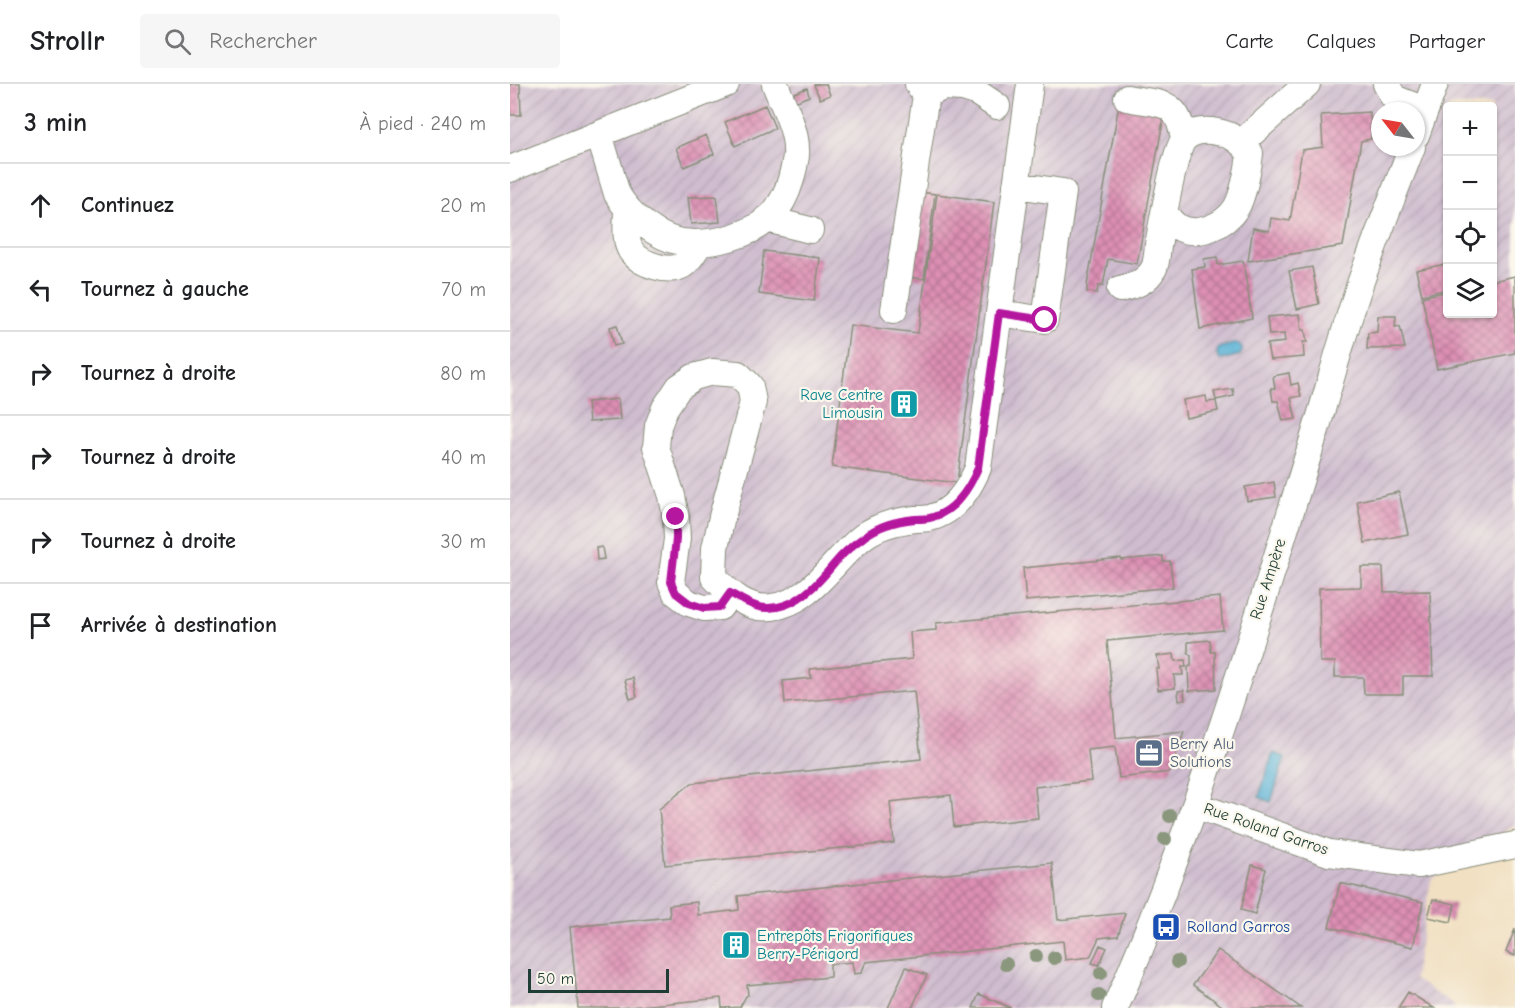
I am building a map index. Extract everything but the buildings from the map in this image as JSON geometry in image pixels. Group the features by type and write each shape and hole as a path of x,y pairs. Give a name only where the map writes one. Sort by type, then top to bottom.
{"street":[{"path":"510,169 726,84"},
{"path":"599,134 617,194 627,208 641,221 664,236 680,242 718,242 758,225 776,211 786,195 793,175 797,152 796,137 774,84"},
{"path":"730,593 720,607 704,608 689,603 676,593 671,582 676,517 672,496 656,447 658,426 665,408 679,387 693,377 712,372 738,374 750,386 753,402 715,548 714,577 730,593 754,607 769,608 786,605 824,578 834,563 865,536 896,521 933,518 962,497 971,485 978,468 1029,84"},
{"path":"1242,142 1306,84"},
{"path":"1386,84 1394,98 1404,102"},
{"path":"1425,110 1435,84"},
{"path":"894,310 922,90 943,87 963,88 976,92 997,106"},
{"path":"1143,95 1166,104 1176,114 1182,123 1184,139"},
{"path":"1154,267 1178,151 1184,139 1195,132 1210,131 1228,134 1242,142 1250,153 1249,169 1237,207 1223,223 1210,229 1180,229 1165,214"},
{"name":"Rue Ampère","path":"1114,1008 1182,843 1213,754 1360,285 1409,156"},
{"path":"999,313 1045,320 1062,204 1063,192 1016,185"},
{"path":"765,219 810,230"},
{"path":"1120,289 1136,285 1145,279 1154,267 1193,230"},
{"name":"Rue Roland Garros","path":"1195,805 1329,853 1419,865 1515,845"}],"shaded area":[{"path":"510,84 1515,84 1515,825 1431,880 1414,979 1455,1006 1453,1008 510,1008"}],"water":[{"path":"1237,343 1242,347 1240,355 1221,360 1218,358 1219,348"},
{"path":"1273,753 1285,757 1271,802 1259,797"}],"place":[{"name":"Rave Centre Limousin","path":"904,404"},
{"name":"Berry Alu Solutions","path":"1149,753"},
{"name":"Rolland Garros","path":"1166,927"},
{"name":"Entrepôts Frigorifiques Berry-Périgord","path":"736,945"}],"route":[{"path":"676,517 675,557 671,582 676,593 689,603 704,608 720,607 730,593 754,607 769,608 786,605 824,578 834,563 865,536 896,521 933,518 962,497 971,485 978,468 999,313 1045,320"}]}
